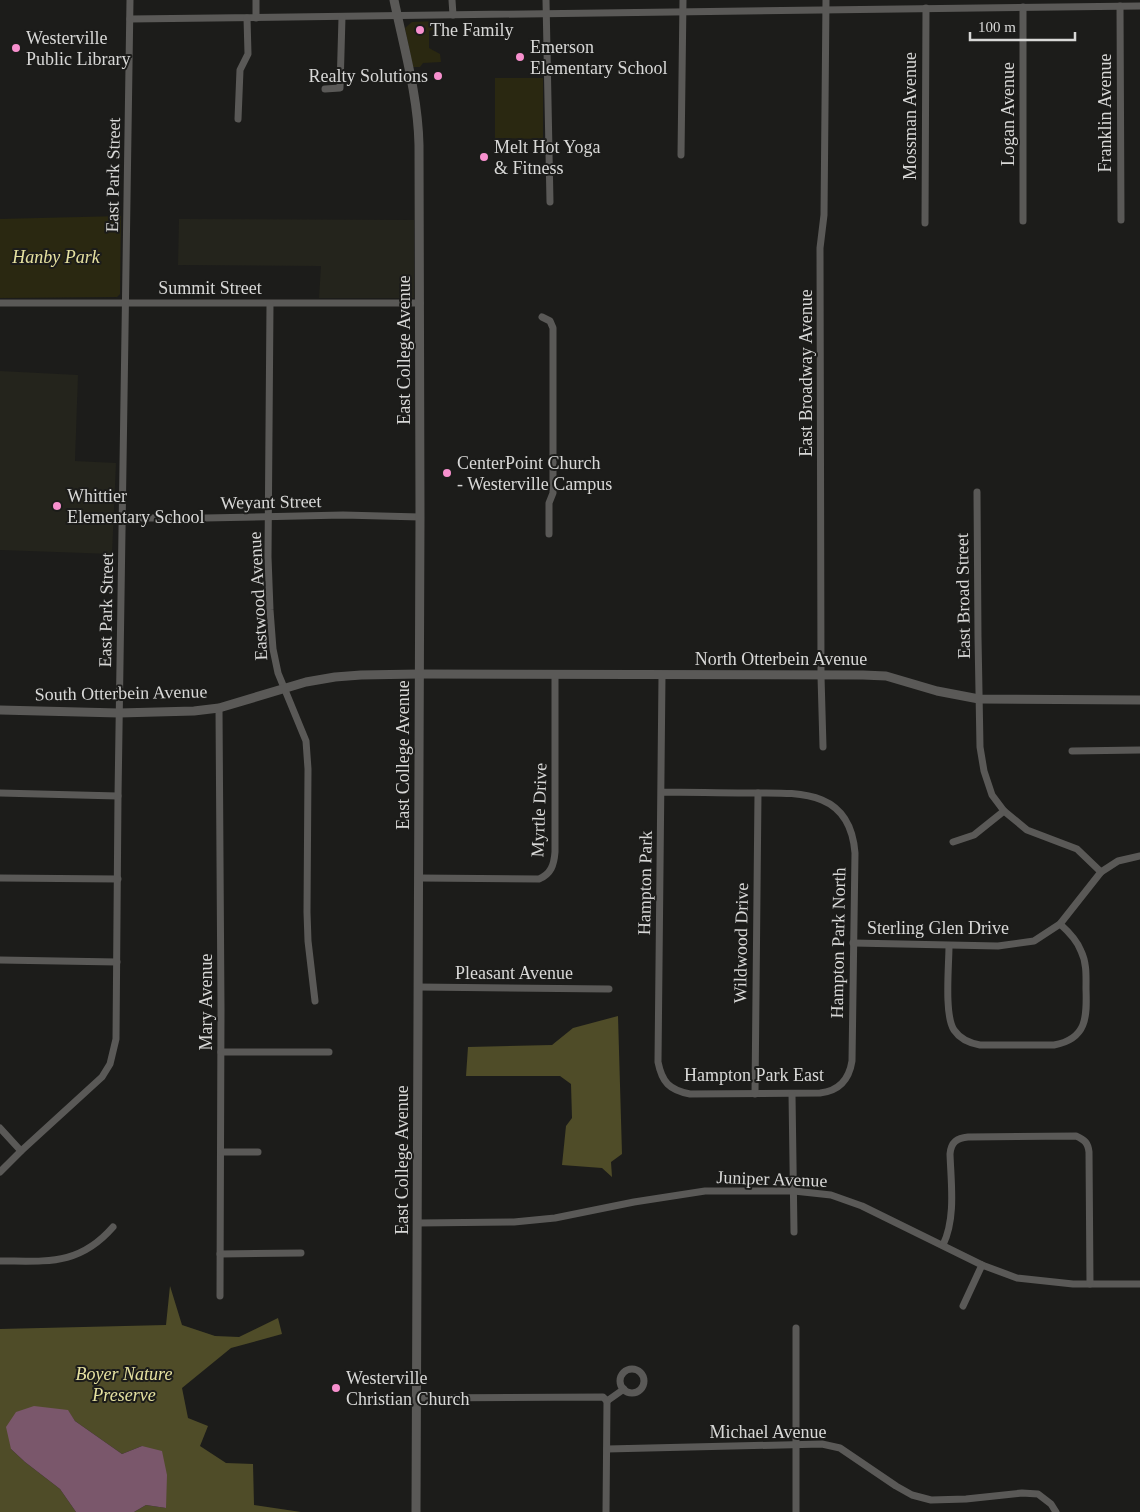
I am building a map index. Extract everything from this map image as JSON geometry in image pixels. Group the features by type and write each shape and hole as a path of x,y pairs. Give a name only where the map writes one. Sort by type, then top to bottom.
{"street":[{"name":"East Park Street","path":"0,1172 20,1151 102,1077 110,1064 116,1039 130,0"},
{"path":"256,0 256,18"},
{"name":"East College Avenue","path":"394,0 414,90 418,123 420,517 416,1512"},
{"path":"452,0 453,15"},
{"path":"546,0 550,202"},
{"path":"681,155 683,0"},
{"name":"East Broadway Avenue","path":"822,747 820,248 824,215 826,0"},
{"path":"130,19 1023,7 1053,3 1140,6"},
{"name":"Franklin Avenue","path":"1120,6 1121,220"},
{"name":"Logan Avenue","path":"1023,7 1023,221"},
{"name":"Mossman Avenue","path":"925,223 926,8"},
{"path":"325,89 340,88 342,16"},
{"path":"238,119 240,70 248,54 247,18"},
{"name":"Summit Street","path":"0,303 420,303"},
{"name":"Eastwood Avenue","path":"270,304 270,610 273,648 278,673 306,741 306,912 315,1001"},
{"path":"542,317 550,321 553,328 553,493 550,503 549,534"},
{"name":"East Broad Street","path":"977,492 980,747 984,771 992,795 1004,811 1027,830 1077,850 1101,872"},
{"name":"Weyant Street","path":"122,518 343,515 420,517"},
{"name":"North Otterbein Avenue","path":"419,674 863,675 886,676 937,691 980,699 1140,700"},
{"name":"South Otterbein Avenue","path":"0,710 119,713 194,711 219,708 306,682 335,677 419,674"},
{"name":"Myrtle Drive","path":"419,878 538,879 549,873 554,860 555,675"},
{"name":"Hampton Park","path":"662,676 658,1062 661,1076 670,1087"},
{"name":"Mary Avenue","path":"219,708 220,1296"},
{"path":"1072,751 1140,750"},
{"path":"661,792 758,793"},
{"path":"0,793 118,796"},
{"name":"Hampton Park North","path":"758,793 806,794 830,804 845,820 851,831 854,844 852,1061 848,1076 839,1087"},
{"name":"Wildwood Drive","path":"754,1094 758,793"},
{"path":"953,842 974,835 1004,811"},
{"name":"Sterling Glen Drive","path":"853,943 998,946 1034,940 1060,924 1101,872 1118,862 1140,856"},
{"path":"0,878 118,879"},
{"path":"949,946 948,1010 951,1025 960,1038 969,1043 980,1045 1062,1043 1077,1035 1085,1021 1086,976 1082,953 1077,943 1060,924"},
{"path":"0,960 117,962"},
{"name":"Pleasant Avenue","path":"418,987 609,989"},
{"path":"221,1052 329,1052"},
{"name":"Hampton Park East","path":"670,1087 679,1092 690,1094 792,1094 824,1092 839,1087"},
{"path":"792,1094 794,1232"},
{"path":"0,1128 20,1151"},
{"path":"942,1245 948,1234 951,1211 950,1154 954,1141 968,1136 1076,1136 1084,1139 1088,1145 1089,1152 1090,1284"},
{"path":"221,1152 258,1152"},
{"name":"Juniper Avenue","path":"418,1223 514,1222 555,1218 634,1202 705,1192 794,1191 830,1195 862,1206 982,1265 1016,1278 1073,1284 1140,1284"},
{"path":"0,1261 54,1260 73,1256 90,1248 113,1227"},
{"path":"220,1254 301,1253"},
{"path":"963,1306 982,1265"},
{"path":"796,1328 796,1512"},
{"path":"607,1402 624,1389"},
{"path":"417,1398 603,1398 607,1402 606,1512"},
{"name":"Michael Avenue","path":"607,1449 822,1444 840,1448 912,1495 931,1500 966,1499 1022,1493 1038,1494 1051,1504 1056,1512"}],"shaded area":[{"path":"179,219 414,220 414,298 319,298 321,266 178,265"},
{"name":"Whittier Elementary School","path":"0,371 78,375 75,461 116,463 112,554 0,550"},
{"path":"34,1406 68,1410 75,1421 122,1454 142,1446 162,1451 167,1475 166,1508 146,1505 134,1512 76,1512 60,1489 11,1449 6,1427 16,1412"}],"green space":[{"path":"439,21 440,27 429,31 429,48 440,54 441,62 423,63 420,67 413,67 405,28 412,22"},
{"path":"495,78 543,78 543,139 495,138"},
{"name":"Hanby Park","path":"121,216 120,294 117,297 0,298 0,219"},
{"path":"618,1016 622,1154 611,1162 612,1177 602,1168 562,1165 566,1126 572,1118 571,1084 560,1076 466,1076 468,1047 552,1045 573,1028"},
{"name":"Boyer Nature Preserve","path":"170,1286 182,1325 215,1336 239,1337 278,1318 282,1334 231,1348 182,1388 188,1418 208,1426 200,1446 226,1463 253,1464 254,1505 301,1512 134,1512 146,1505 166,1508 142,1446 122,1454 75,1421 68,1411 11,1449 60,1489 76,1512 0,1512 0,1329 166,1325"}],"place":[{"name":"The Family","path":"420,30"},
{"name":"Westerville Public Library","path":"16,48"},
{"name":"Emerson Elementary School","path":"520,57"},
{"name":"Realty Solutions","path":"438,76"},
{"name":"Melt Hot Yoga & Fitness","path":"484,157"},
{"name":"CenterPoint Church - Westerville Campus","path":"447,473"},
{"name":"Whittier Elementary School","path":"57,506"},
{"name":"Westerville Christian Church","path":"336,1388"}]}
